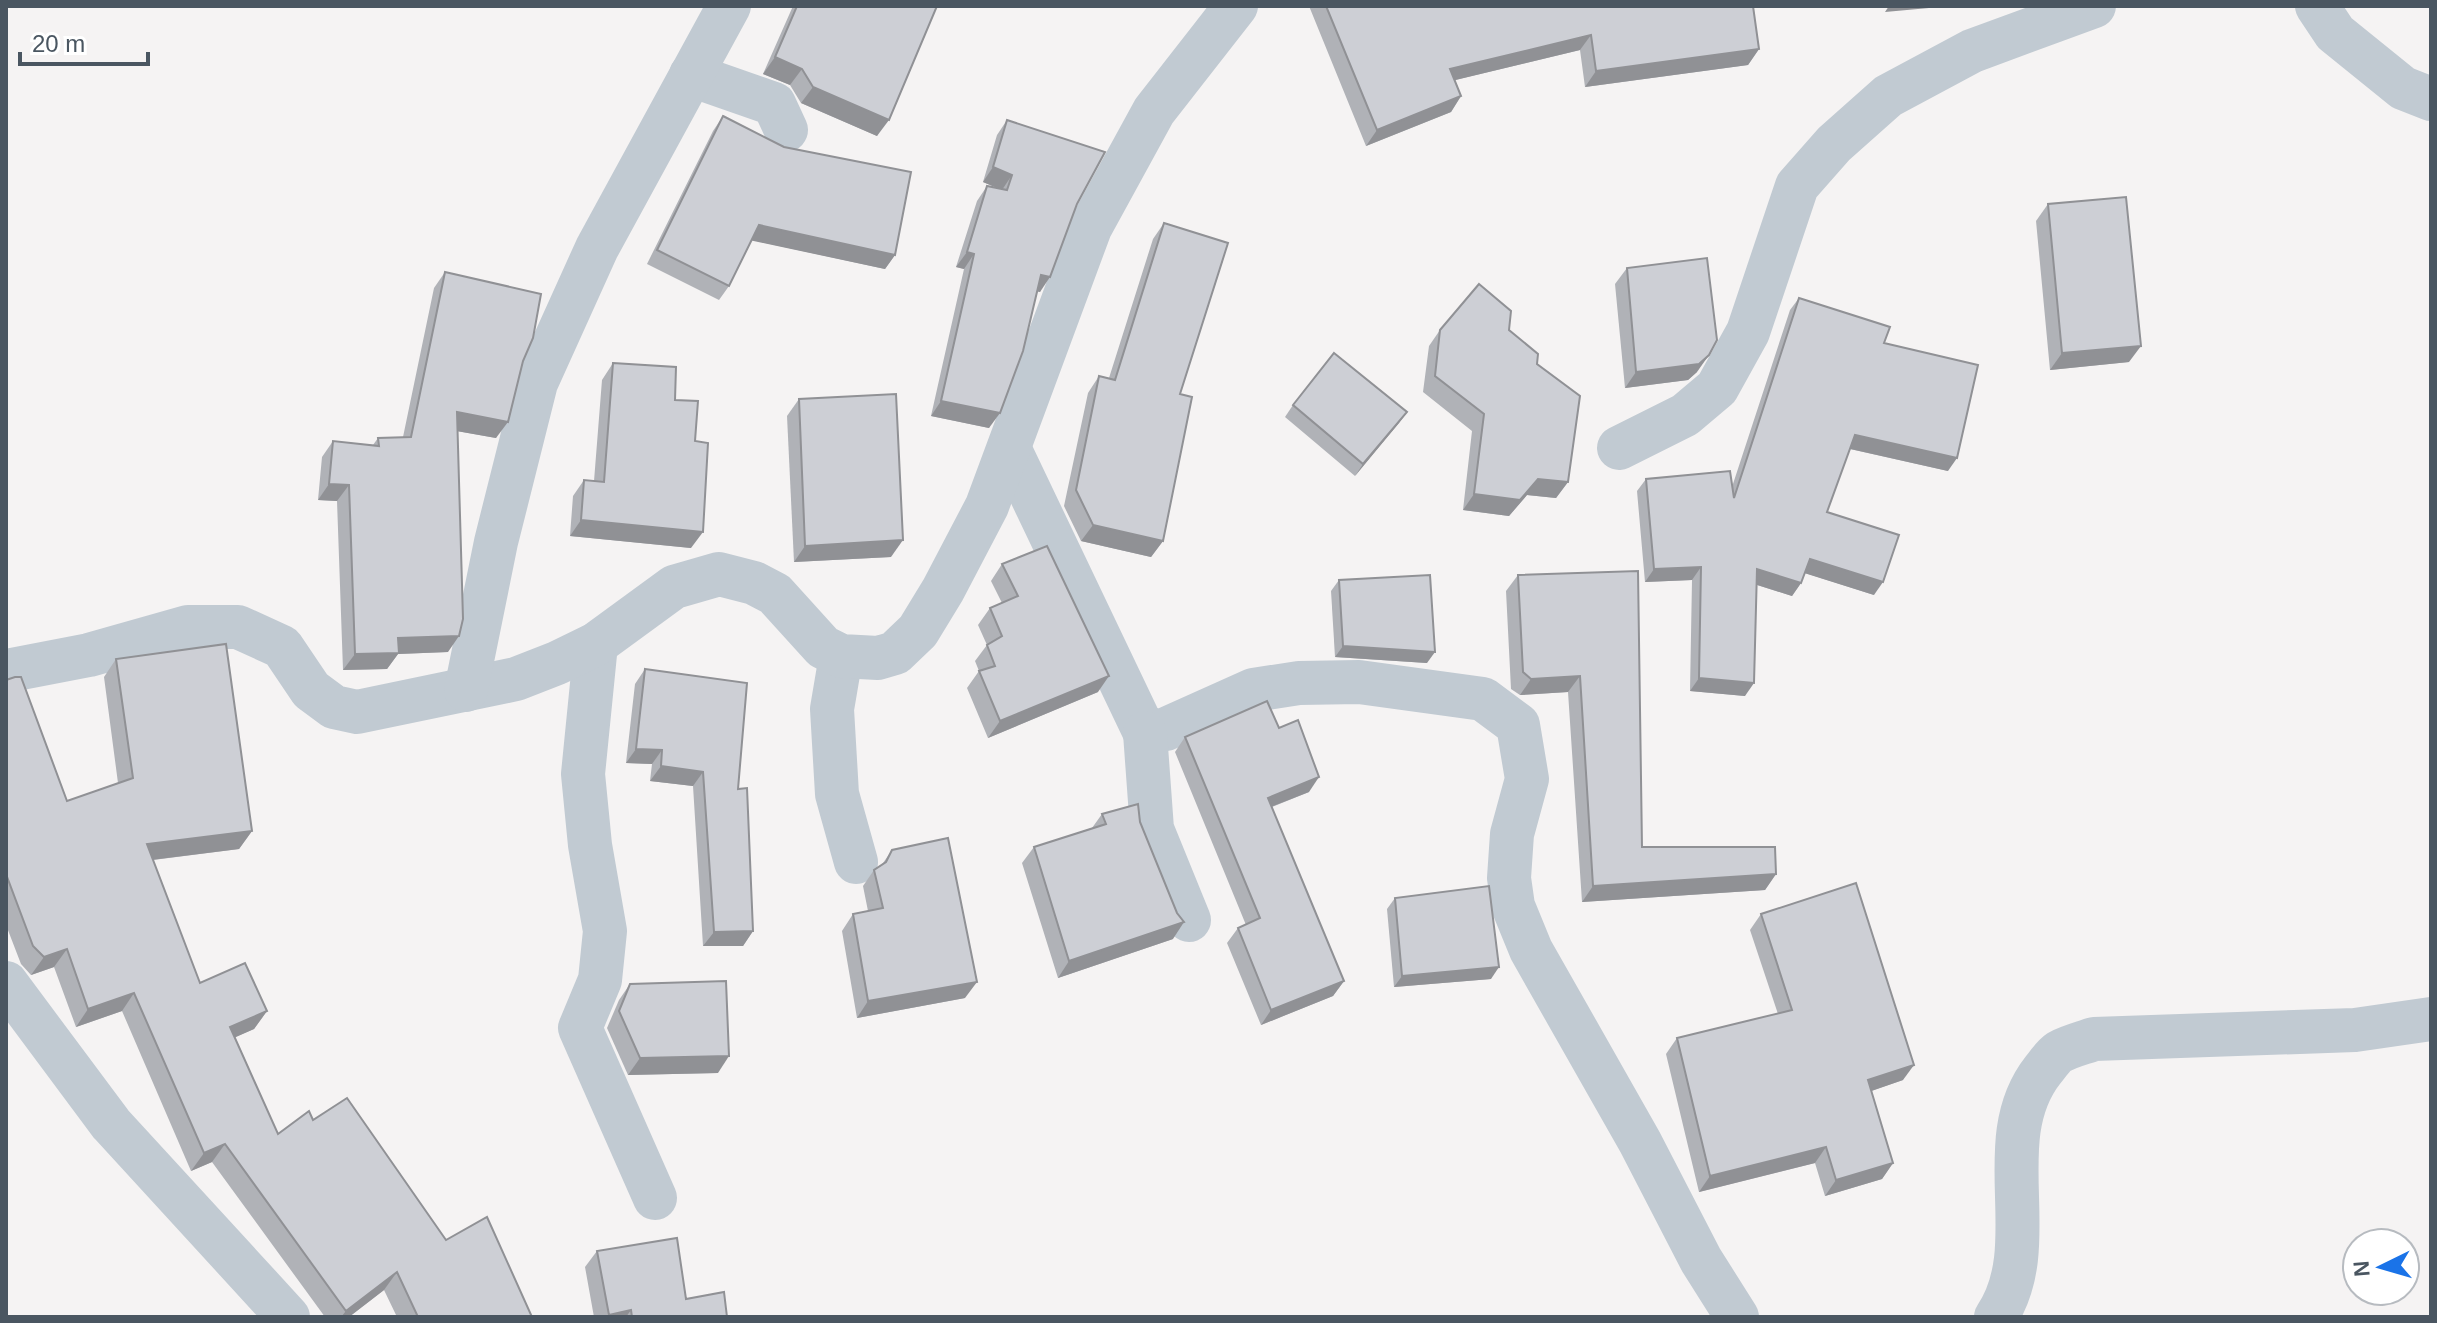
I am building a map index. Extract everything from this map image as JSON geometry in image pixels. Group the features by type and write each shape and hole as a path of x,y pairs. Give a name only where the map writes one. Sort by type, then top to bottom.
{"street":[{"path":"466,690 496,542 536,383 597,248 729,6"},
{"path":"6,671 89,655 188,627 238,627 282,647 311,690 334,707 357,712 516,679 596,644 674,587 719,574 754,583 775,594 823,647 841,656 878,658 895,653 918,631 987,506 1090,228 1154,111 1236,6"},
{"path":"1619,448 1685,415 1717,388 1748,332 1797,186 1834,144 1888,96 1972,51 2094,6"},
{"path":"2317,6 2335,33 2403,88 2431,99"},
{"path":"691,75 774,104 786,130"},
{"path":"1009,448 1145,733 1152,829 1189,920"},
{"path":"596,644 583,774 590,845 605,931 600,980 580,1028 655,1198"},
{"path":"841,656 832,709 837,794 856,862"},
{"path":"1145,733 1166,729 1253,690 1299,683 1359,682 1483,699 1518,725 1527,779 1512,834 1509,878 1513,906 1531,950 1640,1142 1701,1260 1737,1317"},
{"path":"6,983 111,1124 279,1314"},
{"path":"1996,1317 2004,1305 2018,1248 2018,1125 2035,1080 2057,1053 2094,1039 2355,1030 2431,1019"}],"building":[{"path":"797,6 937,6 889,120 813,87 802,69 775,57"},
{"path":"1326,6 1753,6 1759,49 1596,71 1591,35 1450,69 1461,96 1377,130"},
{"path":"723,116 784,147 911,172 895,255 759,225 729,286 657,250"},
{"path":"1007,120 1105,152 1077,204 1050,277 1041,275 1023,351 1000,413 941,401 974,254 967,252 987,186 1007,190 1012,175 993,167"},
{"path":"2126,197 2141,346 2062,353 2048,204"},
{"path":"1164,223 1228,243 1180,394 1192,397 1163,541 1093,525 1076,490 1099,376 1115,380"},
{"path":"1707,258 1717,340 1709,355 1699,364 1636,372 1627,268"},
{"path":"445,272 541,294 533,338 523,361 508,422 457,412 463,619 459,636 398,638 399,653 355,654 349,485 329,484 333,441 379,446 378,438 411,437"},
{"path":"1479,284 1511,311 1509,330 1538,354 1537,364 1580,396 1568,482 1538,479 1520,500 1474,494 1484,414 1435,376 1440,330"},
{"path":"1799,298 1890,327 1884,343 1978,365 1957,458 1855,435 1827,512 1899,535 1883,582 1810,559 1801,583 1757,569 1754,683 1699,678 1701,567 1654,569 1646,479 1730,471 1734,498"},
{"path":"1334,353 1407,412 1363,464 1293,405"},
{"path":"613,363 676,367 675,400 698,401 695,441 708,443 703,532 581,520 584,480 604,482"},
{"path":"896,394 903,540 805,546 799,399"},
{"path":"1047,546 1109,676 1000,721 979,671 995,666 987,645 1002,636 990,608 1018,596 1002,564"},
{"path":"1638,571 1642,847 1775,847 1776,874 1593,886 1580,676 1531,679 1523,672 1518,575"},
{"path":"1430,575 1435,652 1343,646 1339,580"},
{"path":"226,644 252,831 147,844 200,983 245,963 267,1011 230,1027 278,1134 309,1111 313,1120 347,1098 446,1240 487,1217 532,1317 418,1317 397,1272 346,1311 225,1144 204,1153 134,993 88,1009 67,949 44,957 33,946 6,874 6,680 21,677 67,801 133,778 116,659"},
{"path":"645,669 747,683 738,789 747,788 753,931 714,932 703,772 661,766 662,750 636,749"},
{"path":"1267,701 1279,728 1298,720 1319,777 1268,798 1344,981 1271,1010 1238,928 1260,918 1185,737"},
{"path":"1138,804 1140,822 1177,913 1184,922 1069,961 1034,847 1106,824 1102,814"},
{"path":"948,838 977,982 868,1001 853,914 883,908 874,870 886,862 892,850"},
{"path":"1856,883 1914,1065 1868,1080 1893,1163 1836,1180 1826,1147 1710,1176 1677,1038 1792,1010 1761,914"},
{"path":"1489,886 1499,967 1402,976 1395,898"},
{"path":"726,981 729,1056 640,1058 619,1011 630,984"},
{"path":"677,1238 686,1299 724,1292 727,1317 632,1317 631,1310 609,1315 597,1251"}]}
